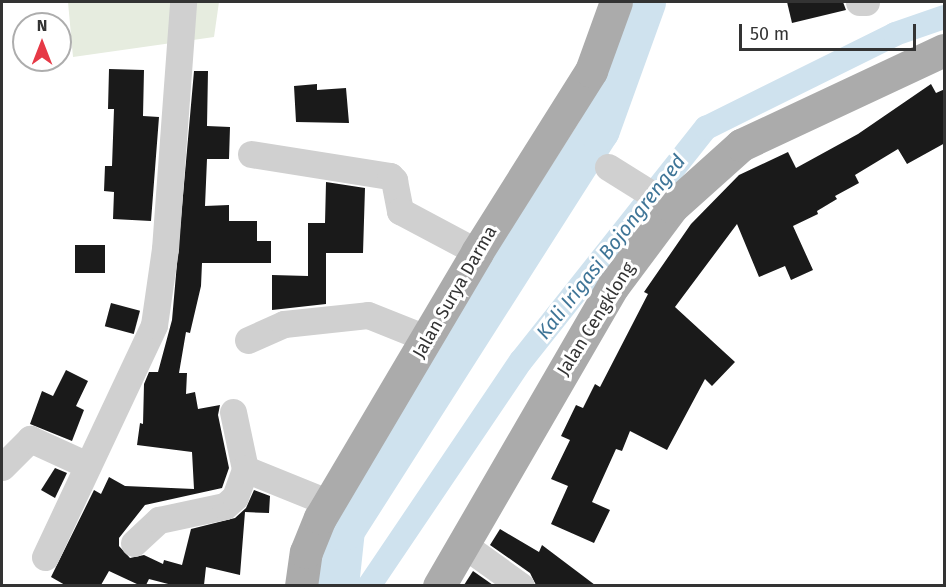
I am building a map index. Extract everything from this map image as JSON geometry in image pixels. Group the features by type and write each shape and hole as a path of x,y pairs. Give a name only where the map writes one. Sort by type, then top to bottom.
{"main road":[{"name":"Jalan Surya Darma","path":"302,585 306,552 329,503 428,339 477,252 591,71 616,2"},
{"name":"Jalan Cengklong","path":"439,585 613,286 659,199 741,145 945,50"}],"street":[{"path":"45,557 87,465 136,369 159,304 183,2"},
{"path":"859,2 866,2"},
{"path":"251,154 390,176 394,180 400,211 477,252"},
{"path":"608,167 659,199"},
{"path":"248,340 284,324 368,315 428,339"},
{"path":"134,543 159,520 225,506 235,496 245,469 232,412"},
{"path":"2,466 30,439 87,465"},
{"path":"245,469 329,503"},
{"path":"464,545 521,585"}],"shaded area":[{"path":"68,2 219,2 214,37 73,57 72,12 69,12"}],"building":[{"path":"787,2 843,2 846,10 792,23"},
{"path":"109,69 144,70 143,116 159,117 151,221 113,219 114,192 104,191 105,166 112,166 114,109 108,109"},
{"path":"194,71 208,71 207,126 230,127 229,159 207,159 205,206 229,205 229,221 257,221 257,241 271,241 271,263 202,263 201,286 190,333 186,332 179,373 187,373 186,394 195,392 198,409 220,405 218,415 229,468 222,488 145,505 119,538 119,546 130,558 144,555 163,564 164,560 182,565 191,529 235,518 246,508 254,490 270,496 269,513 245,512 240,575 206,567 204,585 172,585 149,579 146,585 139,585 109,571 101,585 65,585 51,577 94,490 101,494 109,477 125,486 194,489 192,452 137,445 140,423 143,424 144,384 149,372 158,372 172,320"},
{"path":"317,84 317,90 346,88 349,123 296,122 294,86"},
{"path":"931,84 936,93 945,89 945,143 907,164 898,149 855,175 859,183 835,196 837,199 817,211 818,214 793,226 813,270 791,280 785,266 759,277 737,224 675,307 735,362 712,386 705,379 667,450 630,431 622,451 616,449 592,502 610,510 594,543 551,524 568,486 551,479 570,440 561,436 576,405 583,408 595,384 600,387 648,294 644,292 691,224 739,175 788,152 796,168 858,134"},
{"path":"326,182 365,188 363,253 326,253 326,304 272,310 272,275 308,276 308,223 325,223"},
{"path":"75,245 105,245 105,273 75,273"},
{"path":"111,303 140,311 134,334 105,326"},
{"path":"66,370 88,381 76,406 84,410 72,441 30,424 42,391 53,396"},
{"path":"55,468 67,473 55,498 41,490"},
{"path":"500,529 539,552 542,545 595,585 536,585 530,573 490,545"},
{"path":"473,571 493,585 464,585"}],"waterway":[{"path":"338,586 344,530 599,130 645,2"},
{"name":"Kali Irigasi Bojongrenged","path":"369,586 521,361 706,128 895,34 944,17"}]}
